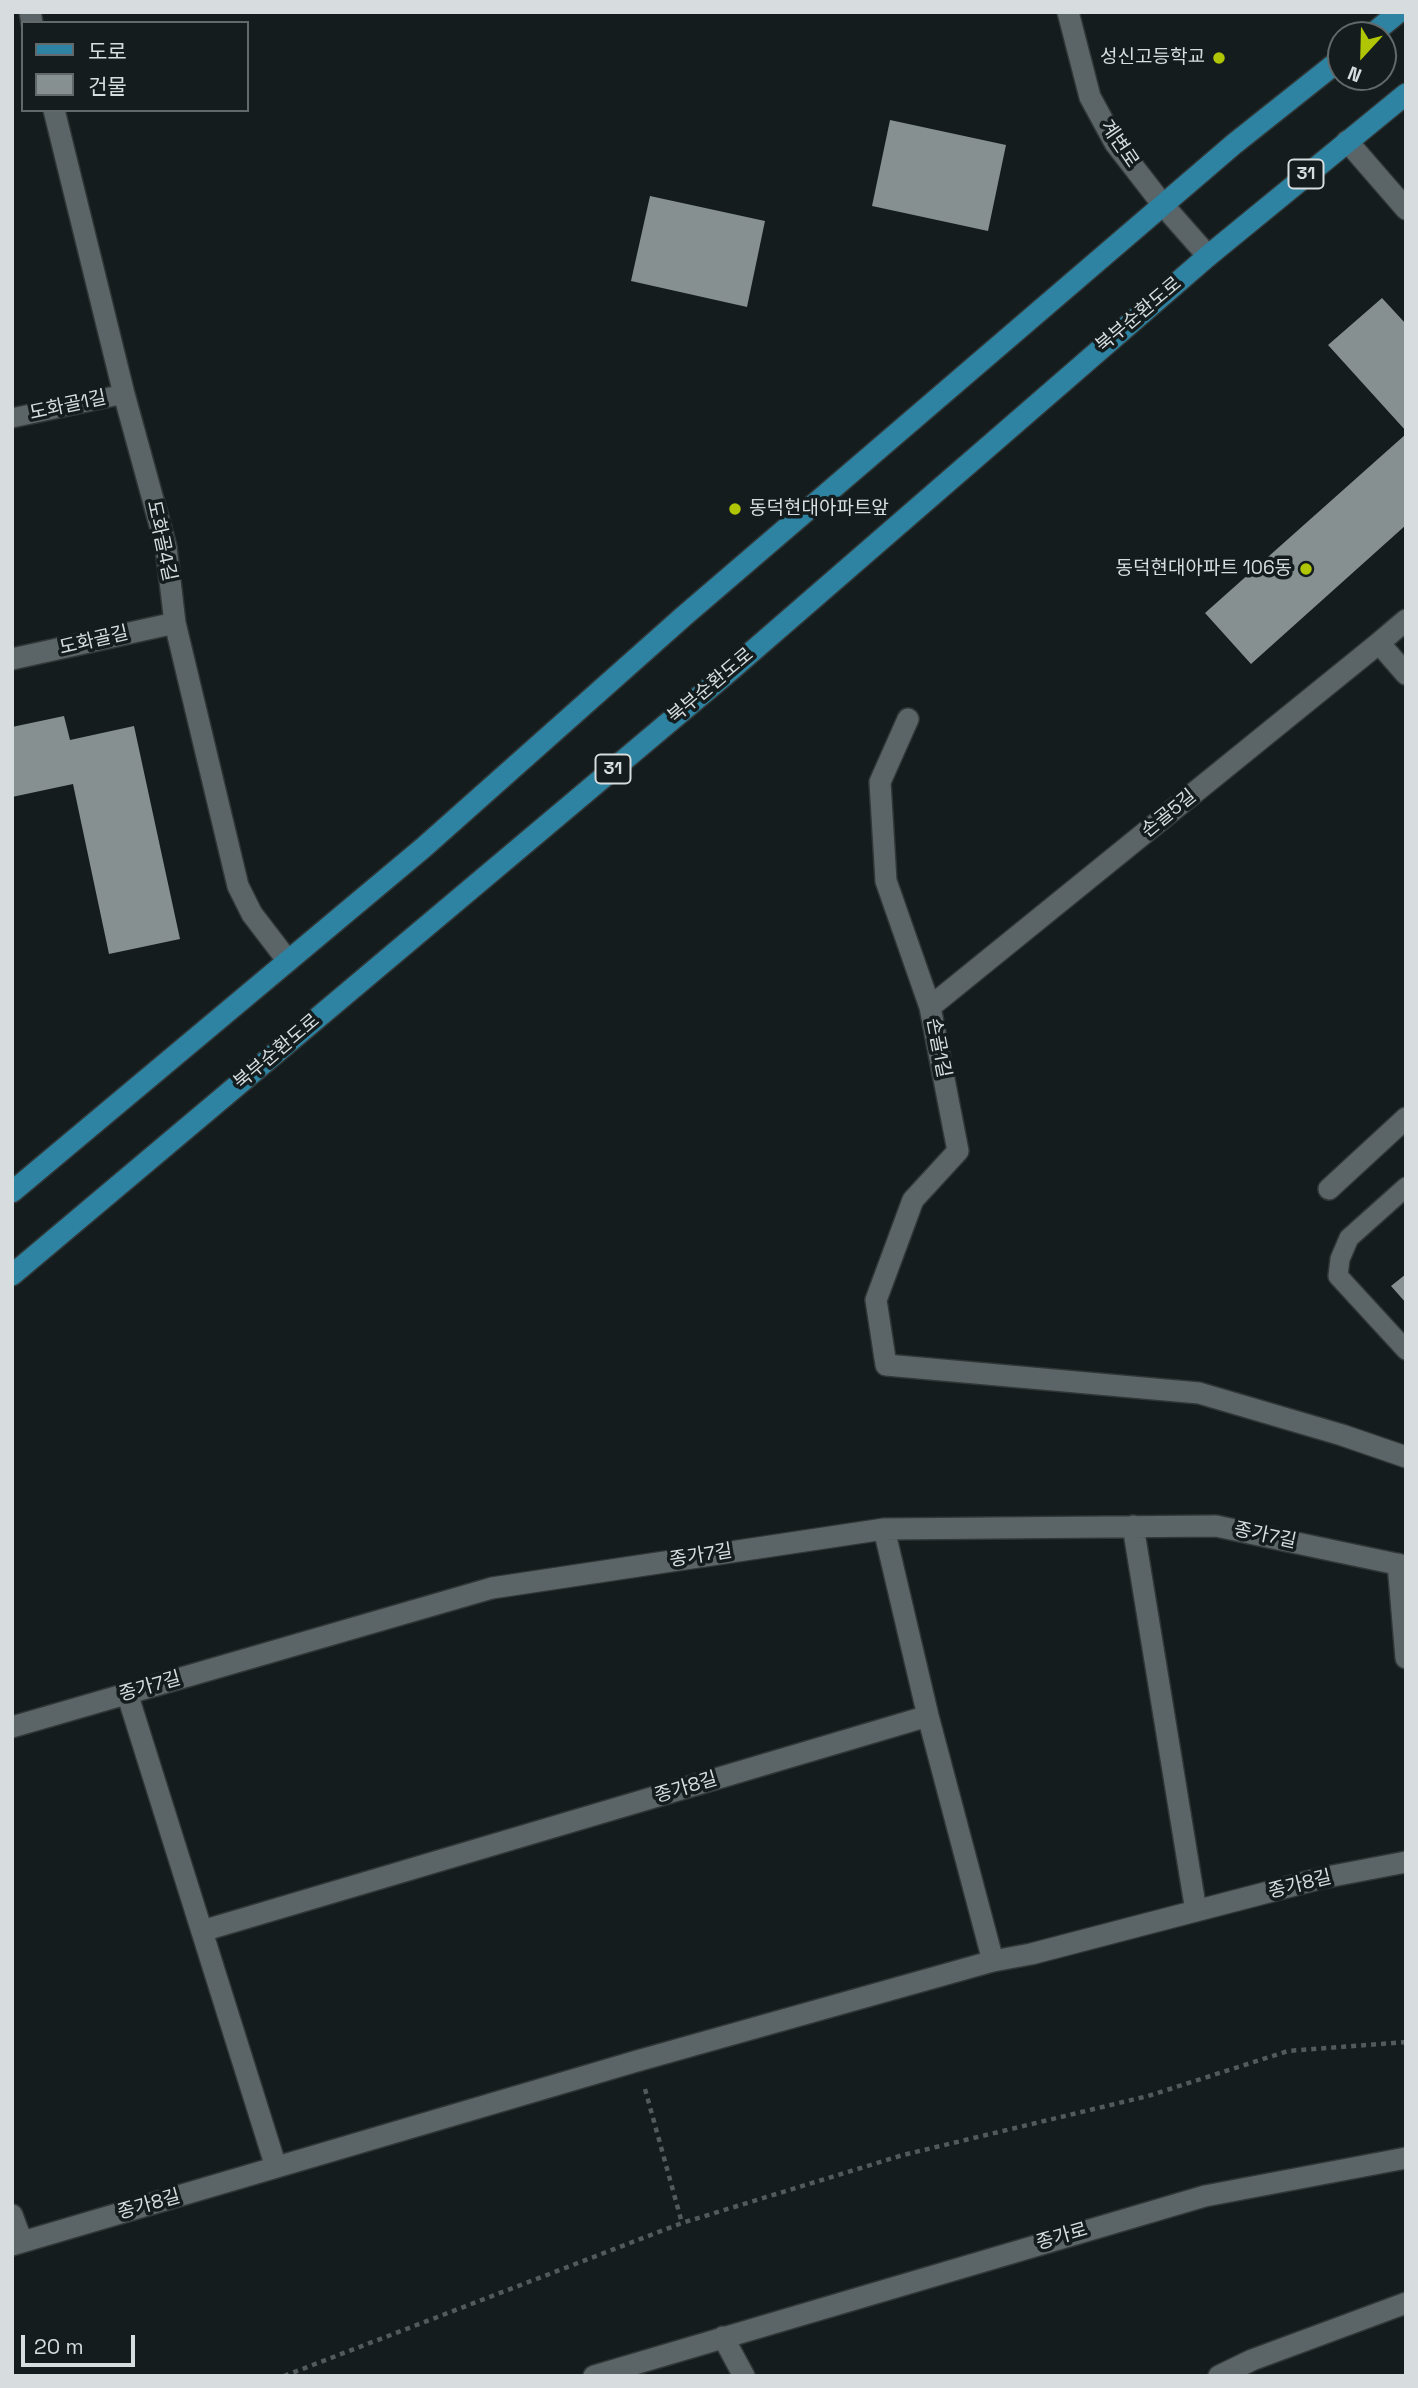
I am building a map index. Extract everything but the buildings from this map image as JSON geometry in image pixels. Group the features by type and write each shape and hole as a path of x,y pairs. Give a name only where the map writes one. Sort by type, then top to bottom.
{"main road":[{"path":"12,1190 61,1152 423,848 684,616 1234,144 1327,70"},
{"name":"북부순환도로","path":"12,1275 725,675 1208,256 1406,94"},
{"path":"12,1280 103,1199"}],"street":[{"name":"계변로","path":"1068,12 1090,97 1115,143 1163,205 1208,256"},
{"name":"도화골4길","path":"54,112 124,394 166,547 175,623 238,886 252,914 288,961"},
{"path":"1347,141 1406,209"},
{"name":"손골5길","path":"930,1007 1406,620"},
{"name":"도화골길","path":"12,659 175,623"},
{"path":"1379,643 1406,674"},
{"name":"손골1길","path":"908,719 880,782 886,881 930,1007 958,1151 913,1200 876,1300 886,1365 1199,1393 1342,1435 1406,1457"},
{"path":"1329,1189 1406,1118"},
{"path":"1133,1526 1196,1911"},
{"name":"종가7길","path":"12,1727 492,1588 884,1529 1216,1526 1402,1565"},
{"path":"884,1529 928,1716 993,1961"},
{"path":"1402,1565 1406,1658"},
{"path":"127,1693 276,2167"},
{"name":"종가8길","path":"202,1931 928,1716"},
{"name":"종가8길","path":"12,2215 17,2244 637,2061 993,1961 1031,1954 1322,1878 1406,1862"},
{"name":"종가로","path":"594,2376 1205,2196 1406,2158"},
{"path":"1219,2376 1252,2360 1406,2303"},
{"path":"723,2337 744,2376"}],"lane":[{"name":"도화골1길","path":"12,418 124,394"},
{"path":"1406,1187 1349,1238 1340,1259 1338,1276 1406,1350"}],"path":[{"path":"284,2376 682,2223 903,2155 1148,2096 1288,2051 1406,2042"},
{"path":"637,2061 682,2223"}],"place":[{"name":"성신고등학교","path":"1219,58"},
{"name":"동덕현대아파트앞","path":"735,509"},
{"name":"동덕현대아파트 106동","path":"1306,569"}]}
